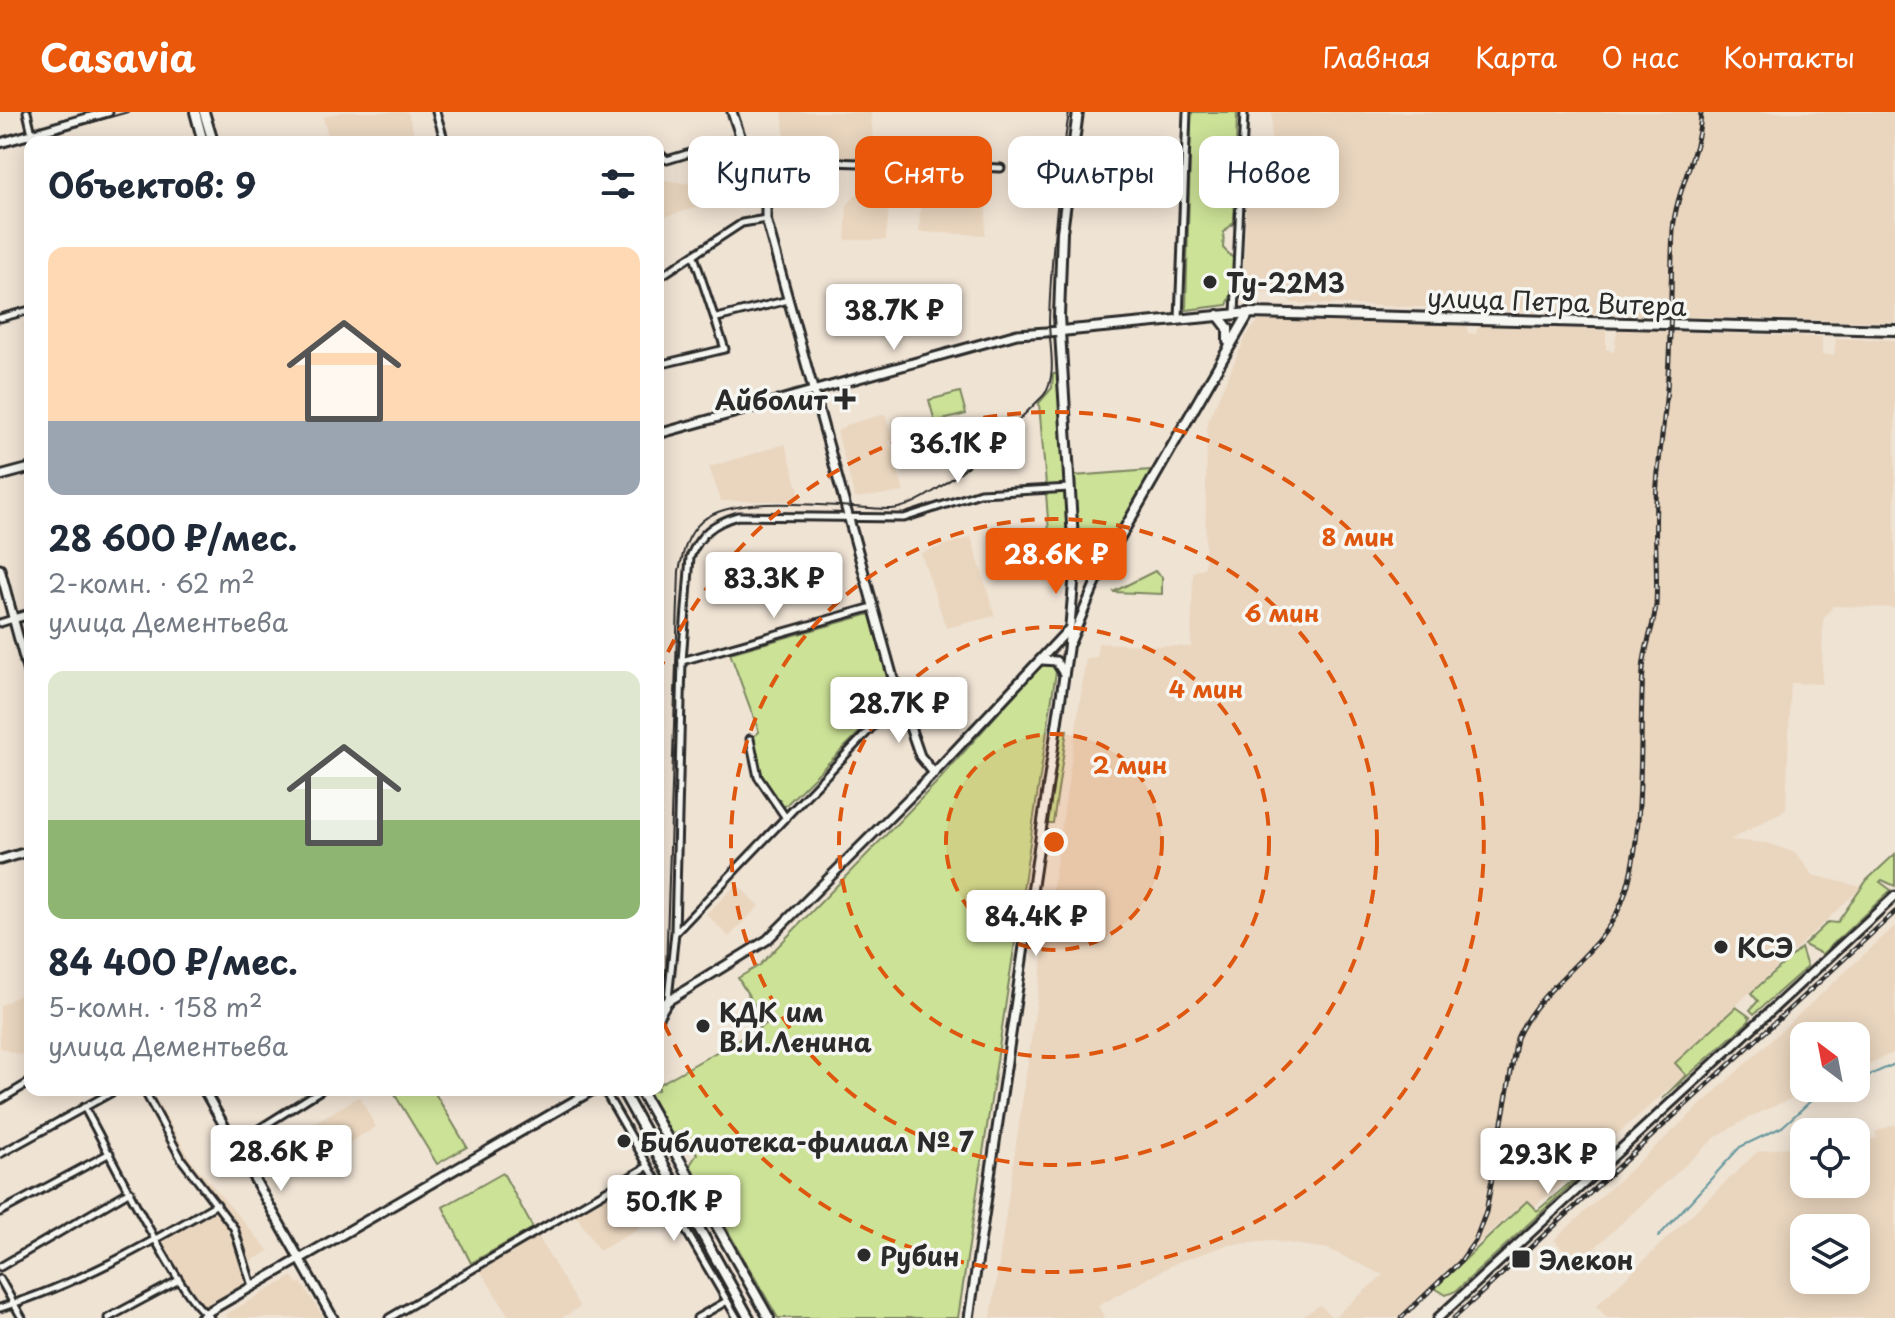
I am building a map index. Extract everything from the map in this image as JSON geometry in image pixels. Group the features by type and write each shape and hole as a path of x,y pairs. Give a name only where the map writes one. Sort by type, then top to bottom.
{"main road":[{"path":"36,136 108,112"},
{"path":"195,112 201,136"},
{"path":"204,112 211,136"},
{"path":"732,112 739,136"},
{"path":"969,1318 1070,633 1075,566 1061,331 1062,232 1078,112"},
{"path":"0,143 24,139"},
{"path":"766,208 766,219 811,391 899,699 920,756 934,773"},
{"path":"664,1004 767,940 934,773 1033,667 1070,633 1102,568 1249,313"},
{"name":"улица Петра Витера","path":"1061,331 1249,313 1895,330"},
{"path":"1218,315 1228,328 1225,350"},
{"path":"664,432 1017,334 1061,331"},
{"path":"0,476 24,470"},
{"path":"1075,566 1090,575 1102,568"},
{"path":"0,569 24,658"},
{"path":"13,619 24,616"},
{"path":"1050,650 1067,651"},
{"path":"1033,667 1050,650"},
{"path":"1042,660 1056,661 1064,674"},
{"path":"0,860 24,853"},
{"path":"1438,1318 1895,896"},
{"path":"664,1007 667,1002"},
{"path":"207,1096 333,1318"},
{"path":"205,1316 583,1096"},
{"path":"625,1096 749,1318"},
{"path":"643,1096 769,1318"},
{"path":"664,1167 666,1156 679,1158"}],"street":[{"path":"27,112 33,136"},
{"path":"436,112 443,136"},
{"path":"1179,319 1187,112"},
{"path":"1235,314 1244,112"},
{"path":"664,157 667,160 688,154"},
{"path":"839,162 1001,168"},
{"path":"664,274 742,223 766,219"},
{"path":"664,364 725,349 694,256"},
{"path":"717,318 788,300"},
{"path":"0,318 24,312"},
{"path":"667,1002 675,932 682,661 690,557 708,529 738,516 904,518 985,492 1071,487"},
{"path":"682,661 874,607"},
{"path":"0,623 13,619"},
{"path":"675,932 899,699"},
{"path":"750,739 758,777 786,818"},
{"path":"0,1100 24,1086"},
{"path":"0,1154 105,1096"},
{"path":"147,1096 182,1160 234,1228 252,1286"},
{"path":"235,1144 311,1096"},
{"path":"607,1096 702,1264 737,1318"},
{"path":"84,1107 179,1280 205,1316"},
{"path":"0,1212 110,1153"},
{"path":"389,1318 647,1167"},
{"path":"0,1267 130,1191"},
{"path":"0,1308 55,1291 100,1270 217,1204"},
{"path":"702,1264 714,1257"},
{"path":"0,1279 22,1318"},
{"path":"108,1318 179,1280"},
{"path":"697,1318 727,1301"}],"shaded area":[{"path":"342,112 408,112 414,136 328,136 323,117"},
{"path":"782,112 871,112 872,136 855,136 855,160 839,159 839,136 785,136"},
{"path":"1272,112 1895,112 1895,322 1624,315 1620,296 1612,296 1609,313 1291,303 1286,294 1243,292 1246,208 1339,208 1339,136 1271,136"},
{"path":"664,180 688,184 688,208 695,208 664,217"},
{"path":"855,196 855,208 889,208 886,240 845,240 847,205"},
{"path":"920,208 986,208 985,235 919,232"},
{"path":"1259,320 1467,326 1468,333 1476,334 1478,326 1606,330 1606,349 1614,352 1617,330 1822,337 1822,355 1834,355 1836,338 1895,340 1895,608 1833,606 1823,620 1822,684 1791,683 1786,810 1730,840 1768,843 1796,853 1813,875 1862,887 1676,1062 1686,1074 1534,1207 1527,1199 1397,1318 1333,1318 1383,1275 1328,1249 1273,1241 1227,1245 1176,1263 1098,1306 1105,1318 991,1318 1086,658 1097,657 1098,643 1191,647 1193,572 1205,567 1207,423 1246,336"},
{"path":"885,414 893,440 889,442 904,492 855,498 837,432 846,425"},
{"path":"785,444 802,501 721,501 709,467"},
{"path":"971,537 995,616 946,628 921,553"},
{"path":"737,884 759,906 729,937 706,914"},
{"path":"1895,926 1895,1052 1870,1064 1870,1022 1791,1022"},
{"path":"24,992 24,1053 20,1055 0,1048 0,1006"},
{"path":"1790,1023 1790,1099 1716,1137 1577,1264 1554,1240"},
{"path":"143,1096 155,1096 192,1162 269,1251 243,1266 252,1282 201,1309 160,1241 216,1208 181,1164"},
{"path":"359,1097 376,1127 330,1154 312,1124"},
{"name":"Элекон","path":"1895,1124 1895,1318 1607,1318 1596,1306 1757,1152 1790,1146 1790,1198 1870,1198 1870,1140 1877,1138 1875,1132"},
{"path":"618,1190 640,1228 599,1251 576,1215"},
{"path":"538,1236 580,1307 562,1318 510,1318 480,1270"},
{"path":"293,1276 297,1284 301,1282 324,1318 228,1318 226,1314"},
{"path":"1320,1305 1333,1318 1300,1318"}],"green space":[{"path":"1191,112 1237,112 1236,136 1199,136 1199,208 1234,208 1234,222 1224,232 1223,248 1233,258 1232,293 1227,305 1186,310"},
{"path":"1053,374 1057,374 1066,487 1046,485 1039,403 1052,388"},
{"path":"960,392 966,414 935,422 929,400"},
{"path":"1152,470 1099,565 1095,570 1081,568 1074,476"},
{"path":"1067,492 1069,564 1051,559 1046,493"},
{"path":"1155,571 1162,577 1162,594 1113,592"},
{"path":"870,614 893,699 782,809 770,792 759,766 753,737 759,732 730,653"},
{"path":"1051,664 1056,672 958,1318 778,1318 690,1165 697,1154 686,1132 671,1134 650,1096 664,1096 664,1082 766,1024 738,978 760,965 940,779 1043,665"},
{"path":"1060,730 1067,730 1053,823 1049,823 1046,821"},
{"path":"1895,854 1895,886 1882,880 1880,882 1891,890 1822,954 1804,945 1828,922 1837,923 1867,880"},
{"path":"1801,948 1807,967 1754,1014 1750,1010 1758,1001 1751,993"},
{"path":"1736,1007 1750,1017 1749,1021 1662,1099 1686,1075 1675,1063"},
{"path":"396,1096 437,1096 467,1147 437,1164"},
{"path":"1614,1145 1456,1291 1446,1295 1435,1288 1527,1201 1537,1211"},
{"path":"503,1173 533,1228 471,1263 443,1207"}],"waterway":[{"path":"1870,1075 1895,1064"},
{"path":"1658,1237 1740,1147 1782,1127 1810,1102"}],"tram line":[{"path":"43,136 128,112"},
{"path":"664,977 679,571 689,538 702,521 718,512 740,506 792,504 892,509 909,505 950,480 1044,395 1052,369 1049,322 1052,269 1069,112"},
{"path":"0,148 24,141"},
{"path":"631,1096 755,1318"}],"railway":[{"path":"1401,1318 1460,1262 1475,1241 1486,1212 1517,1038 1542,1000 1589,951 1616,915 1631,870 1640,784 1643,670 1656,605 1656,502 1668,378 1673,230 1678,200 1697,142 1701,112"},
{"path":"1454,1318 1895,912"}],"place":[{"name":"Ту-22М3","path":"1210,282"},
{"name":"Айболит","path":"845,399"},
{"name":"КСЭ","path":"1721,947"},
{"name":"КДК им В.И.Ленина","path":"703,1026"},
{"name":"Библиотека-филиал № 7","path":"624,1141"},
{"name":"Рубин","path":"864,1255"},
{"name":"Элекон","path":"1521,1259"}]}
